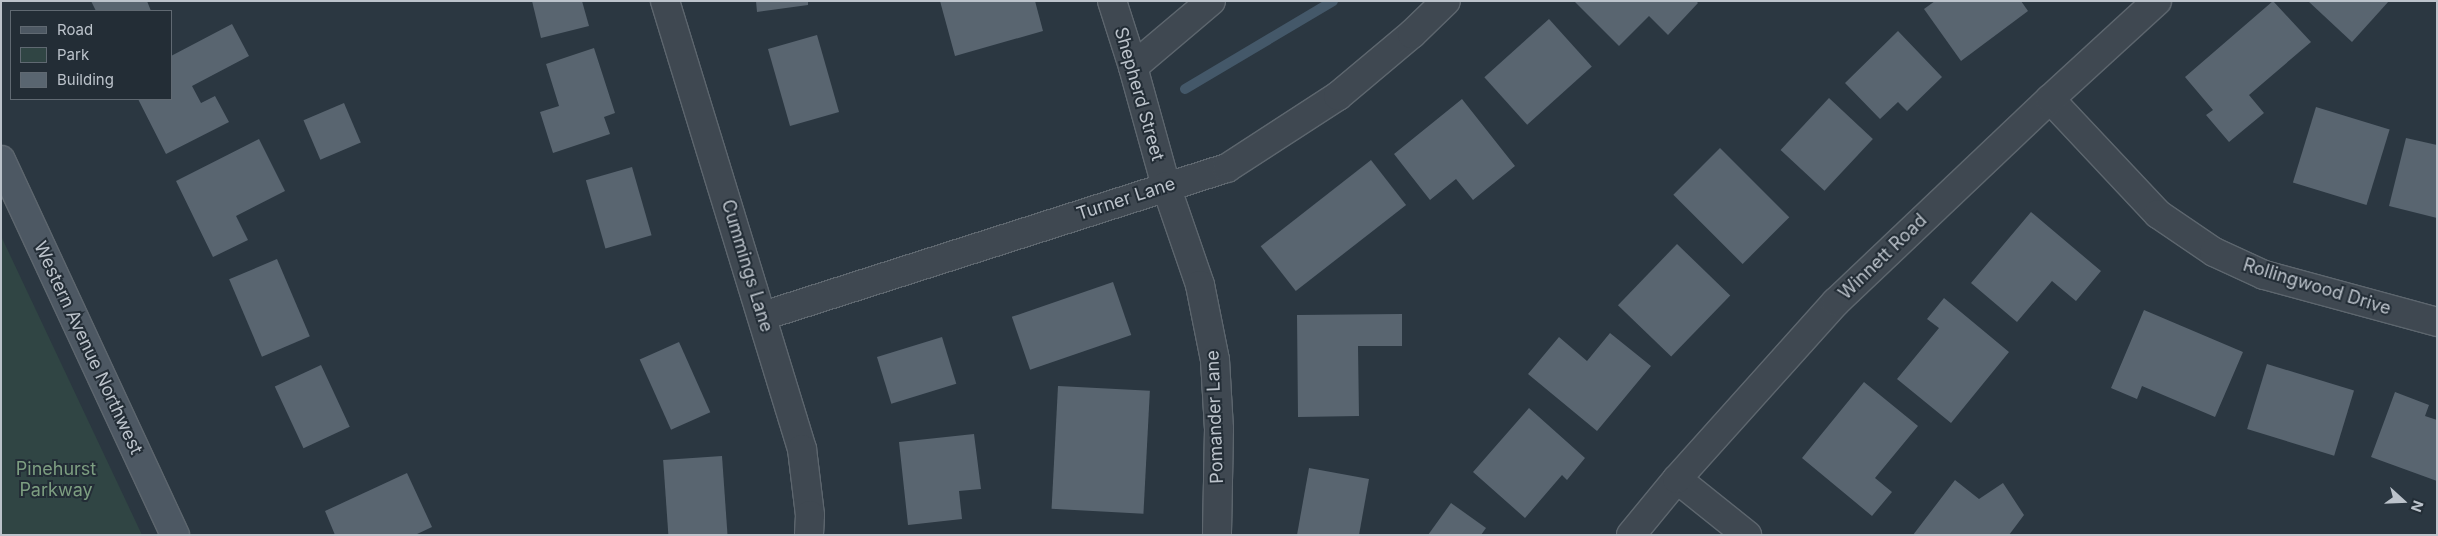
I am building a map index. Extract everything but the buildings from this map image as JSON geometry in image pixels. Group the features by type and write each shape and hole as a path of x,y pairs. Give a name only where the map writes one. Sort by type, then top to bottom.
{"street":[{"name":"Cummings Lane","path":"665,1 763,316 802,449 810,515 809,535"},
{"name":"Shepherd Street","path":"1112,1 1134,67 1166,186"},
{"path":"1134,67 1211,1"},
{"name":"Turner Lane","path":"763,316 1227,168 1294,127 1338,96 1412,34 1446,1"},
{"name":"Winnett Road","path":"1631,535 1677,479 1836,302 2050,98 2157,1"},
{"name":"Rollingwood Drive","path":"2050,98 2158,214 2214,252 2264,275 2437,322"},
{"name":"Western Avenue Northwest","path":"1,160 176,535"},
{"name":"Pomander Lane","path":"1166,186 1200,286 1215,360 1219,429 1217,535"},
{"path":"1677,479 1747,535"}],"green space":[{"name":"Pinehurst Parkway","path":"1,236 142,535 1,535"}],"waterway":[{"path":"1185,89 1333,1"}]}
